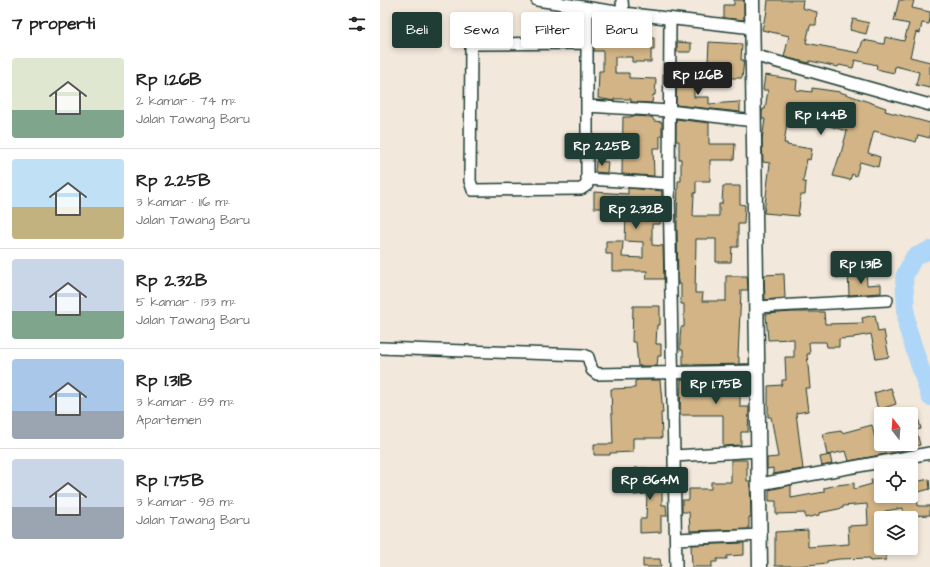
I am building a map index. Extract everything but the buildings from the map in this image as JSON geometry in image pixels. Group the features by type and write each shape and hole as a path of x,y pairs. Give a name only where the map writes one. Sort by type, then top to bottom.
{"street":[{"path":"537,0 615,12"},
{"path":"622,0 622,12"},
{"path":"752,0 761,535 760,567"},
{"path":"587,8 587,43 587,185 580,189 472,190 470,181 471,47 474,45 587,43"},
{"path":"652,17 753,28"},
{"path":"670,19 669,184 676,567"},
{"path":"753,55 930,105"},
{"path":"587,106 669,112 754,121"},
{"path":"587,179 669,184"},
{"path":"757,307 887,300"},
{"path":"380,348 584,355 588,357 592,370 597,374 672,374 758,371"},
{"path":"674,456 759,450"},
{"path":"760,484 930,453"},
{"path":"676,539 761,535"}],"waterway":[{"path":"930,250 914,257 904,277 907,327 930,397"}]}
